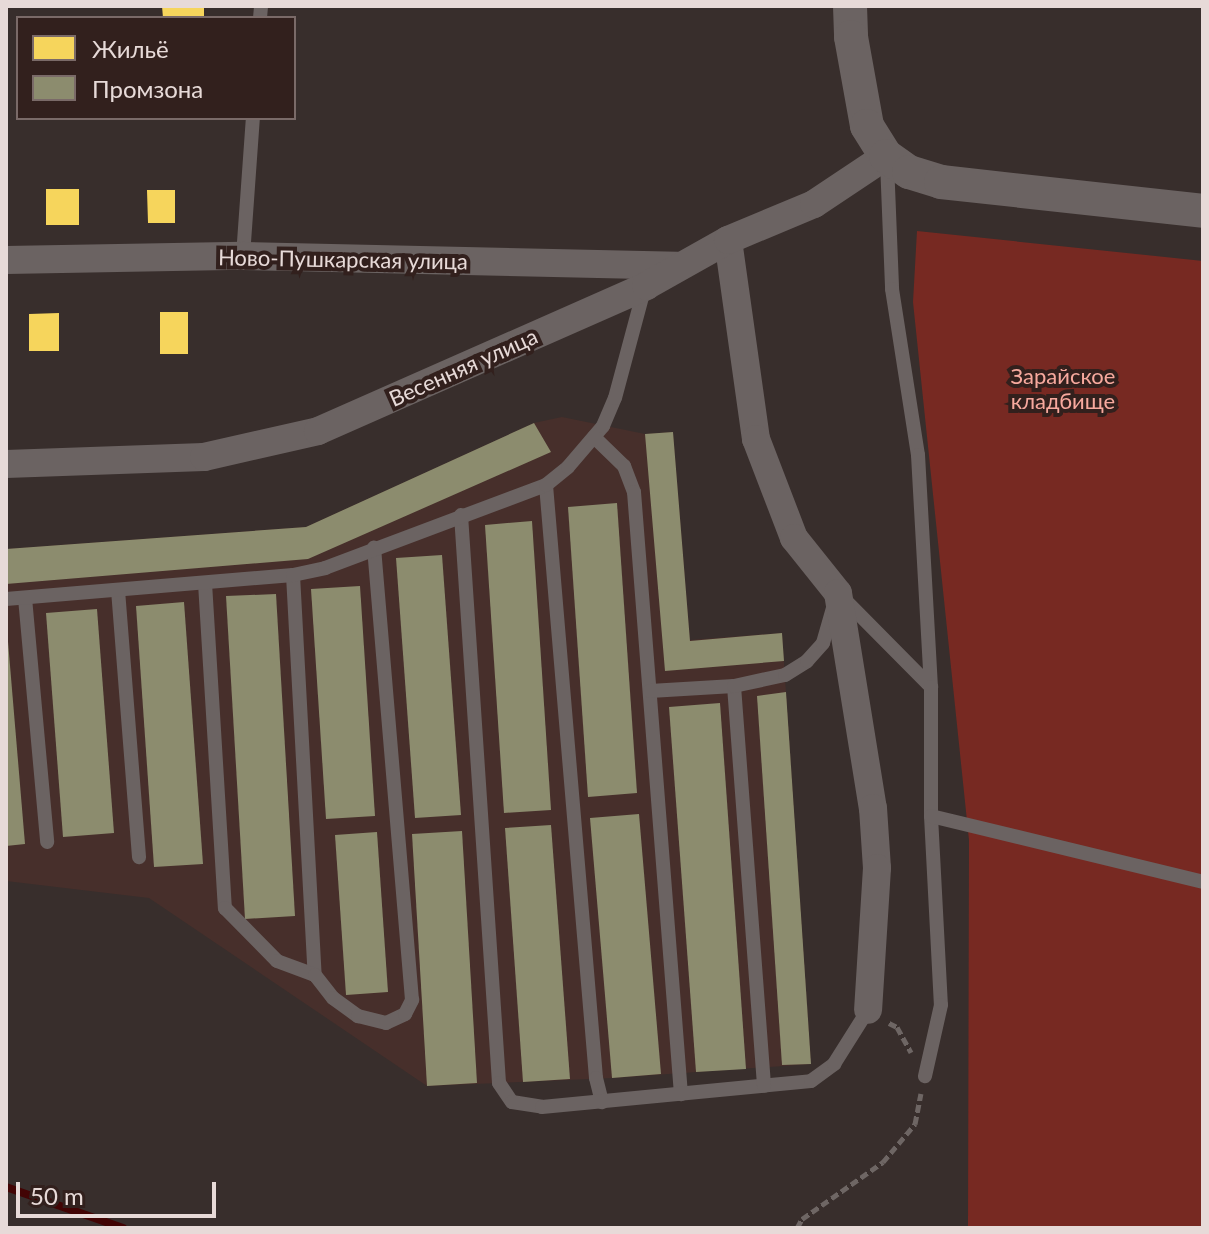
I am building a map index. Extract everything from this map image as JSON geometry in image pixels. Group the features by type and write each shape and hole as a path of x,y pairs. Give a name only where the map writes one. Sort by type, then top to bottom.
{"street":[{"path":"850,6 851,37 867,126 886,156 909,172 941,182 1203,211"},
{"name":"Весенняя улица","path":"6,464 204,457 318,431 646,286 728,240 814,204 886,156"},
{"path":"728,240 756,439 794,538 838,593 873,808 877,868 868,1010"},
{"name":"Ново-Пушкарская улица","path":"6,260 243,256 681,266"}],"lane":[{"path":"243,256 253,120"},
{"path":"886,156 892,289 918,455 931,687 931,816 941,1005 925,1076"},
{"path":"6,599 293,575 325,568 546,485 568,467 603,426 615,398 646,286"},
{"path":"594,437 624,466 634,492 681,1094"},
{"path":"546,485 596,1078 602,1102"},
{"path":"461,515 499,1083 512,1102 542,1107 811,1081 834,1064 868,1010"},
{"path":"205,583 225,908 277,961 315,975 333,998 358,1016 386,1023 405,1014 412,1000 374,548"},
{"path":"293,575 315,975"},
{"path":"118,590 139,857"},
{"path":"650,691 734,686 785,675 807,661 823,643 838,593 931,687"},
{"path":"25,598 47,842"},
{"path":"734,686 764,1086"},
{"path":"931,816 1203,882"}],"path":[{"path":"797,1228 802,1219 883,1162 915,1124 925,1076 897,1027 868,1010"}],"shaded area":[{"path":"562,417 645,434 673,432 690,640 782,633 811,1064 612,1078 427,1086 149,898 6,881 6,549 306,527 534,423"}],"green space":[{"name":"Зарайское кладбище","path":"917,231 1203,261 1203,1228 968,1228 969,840 913,302"}],"building: Жильё":[{"path":"162,6 204,6 204,16 163,16"},
{"path":"46,189 79,189 79,225 46,225"},
{"path":"147,190 175,190 175,223 148,223"},
{"path":"160,312 188,312 188,354 160,354"},
{"path":"59,313 59,351 29,351 29,314"}],"building: Промзона":[{"path":"534,423 551,452 308,559 6,584 6,549 306,527"},
{"path":"673,432 690,641 782,633 784,661 665,671 645,434"},
{"path":"617,503 637,793 588,797 568,507"},
{"path":"532,521 551,810 504,813 485,525"},
{"path":"442,555 461,815 415,818 396,558"},
{"path":"360,586 375,816 326,819 311,589"},
{"path":"276,594 295,916 245,919 226,596"},
{"path":"184,602 203,864 154,867 136,606"},
{"path":"97,609 114,833 63,837 46,613"},
{"path":"6,618 25,844 6,846"},
{"path":"786,692 811,1064 782,1065 757,696"},
{"path":"720,703 746,1069 696,1072 669,707"},
{"path":"639,814 661,1074 612,1078 590,818"},
{"path":"551,825 570,1079 523,1082 505,828"},
{"path":"462,831 477,1083 427,1086 412,834"},
{"path":"377,832 388,992 346,995 335,835"}],"waterway":[{"path":"6,1187 123,1228"}]}
